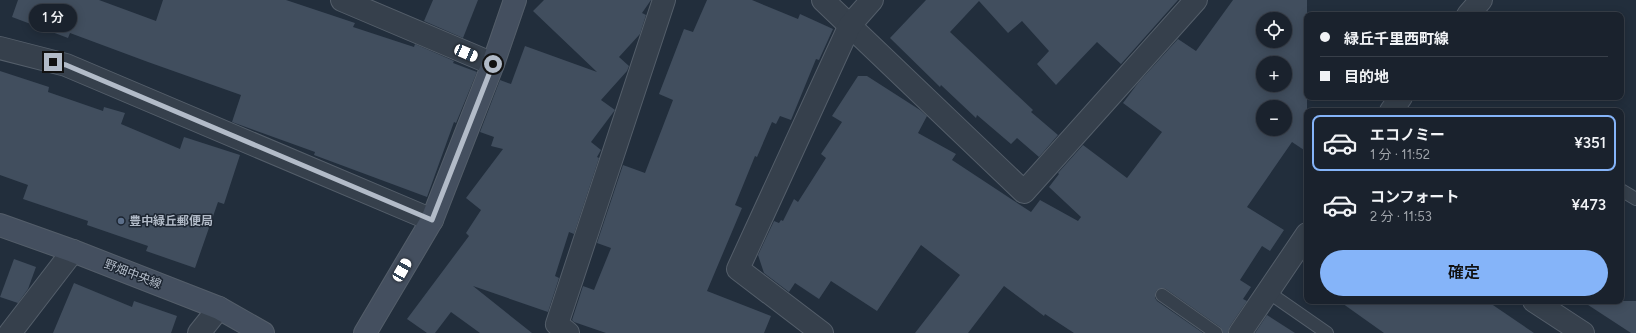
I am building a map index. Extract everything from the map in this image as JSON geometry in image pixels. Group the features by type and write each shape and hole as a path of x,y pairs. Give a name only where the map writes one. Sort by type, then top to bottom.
{"street":[{"path":"342,0 493,64"},
{"path":"365,333 432,220 493,64 515,0"},
{"path":"568,333 557,324 664,0"},
{"path":"823,0 1024,192 1196,0"},
{"path":"822,333 738,269 850,25 872,0"},
{"path":"1471,12 1481,0"},
{"path":"0,48 66,65 432,220"},
{"name":"野畑中央線","path":"0,225 73,250 219,308 263,333"},
{"path":"1240,333 1304,238"},
{"path":"10,333 73,250"},
{"path":"1538,304 1582,333"},
{"path":"199,333 219,308"}],"lane":[{"path":"1624,192 1636,200"},
{"path":"1268,292 1327,333"},
{"path":"1162,295 1216,333"}],"building":[{"path":"18,0 99,0 156,21 163,0 286,0 355,23 353,27 414,47 415,44 454,61 453,63 477,72 456,123 454,122 427,197 314,155 315,152 232,122 241,95 70,33 68,38 12,17"},
{"path":"433,0 478,0 463,38 424,21"},
{"path":"544,0 651,0 642,13 646,15 640,34 619,57 629,66 627,71 601,100 615,110 591,142 601,150 597,157 599,158 574,234 569,232 555,276 559,278 548,312 473,286 532,333 480,333 451,312 435,333 427,333 407,319 469,236 466,233 481,210 466,198 503,149 491,146 494,137 480,132 500,80 511,84 525,46 597,72 533,11"},
{"path":"707,0 752,0 798,19 800,14 833,29 819,60 816,59 791,120 780,116 776,124 772,122 757,157 755,156 735,205 742,208 707,291 771,316 764,333 606,333 574,322 572,320 583,286 594,290 611,248 597,243 623,165 645,173 673,100 659,94 684,29 693,32"},
{"path":"926,0 1178,0 1121,64 1097,42 1056,85 1037,64 1049,51 1022,21 1008,33 979,1 950,32 1033,110 1031,112 1058,135 1039,157 1017,138 1011,144 977,115 976,118 941,85 940,87 890,38"},
{"path":"1233,0 1307,0 1307,12 1304,12 1304,100 1307,100 1307,108 1304,108 1304,150 1292,142 1247,207 1284,230 1270,251 1262,246 1240,280 1251,287 1243,299 1247,301 1230,326 1228,333 1223,333 1220,327 1166,289 1162,288 1156,291 1155,298 1157,301 1203,333 1074,333 1045,314 1044,316 1004,286 968,333 915,333 960,275 921,245 877,311 831,281 819,299 795,283 789,292 764,273 758,255 774,221 779,223 781,220 783,221 794,199 798,202 826,158 821,154 842,122 832,116 858,76 867,76 927,116 918,133 956,154 952,160 1031,212 1040,200 1078,221 1081,217 1049,187 1059,174 1058,173 1083,145 1127,178 1162,132 1123,103 1138,83 1178,39 1196,51"},
{"path":"0,71 49,87 48,92 103,111 104,107 125,113 121,124 180,149 184,137 240,155 224,204 218,202 195,268 146,251 148,246 87,225 88,221 23,199 28,185 0,175"},
{"path":"14,259 36,267 28,289 18,303 0,297"},
{"path":"74,283 132,307 134,301 177,316 171,333 53,333"},
{"path":"1624,301 1636,301 1636,333 1631,333 1587,304 1624,304"},
{"path":"1343,304 1491,304 1534,333 1384,333"},
{"path":"1267,315 1295,333 1255,333"}],"place":[{"name":"豊中緑丘郵便局","path":"121,221"}],"route":[{"path":"53,62 66,65 432,220 493,64"}]}
